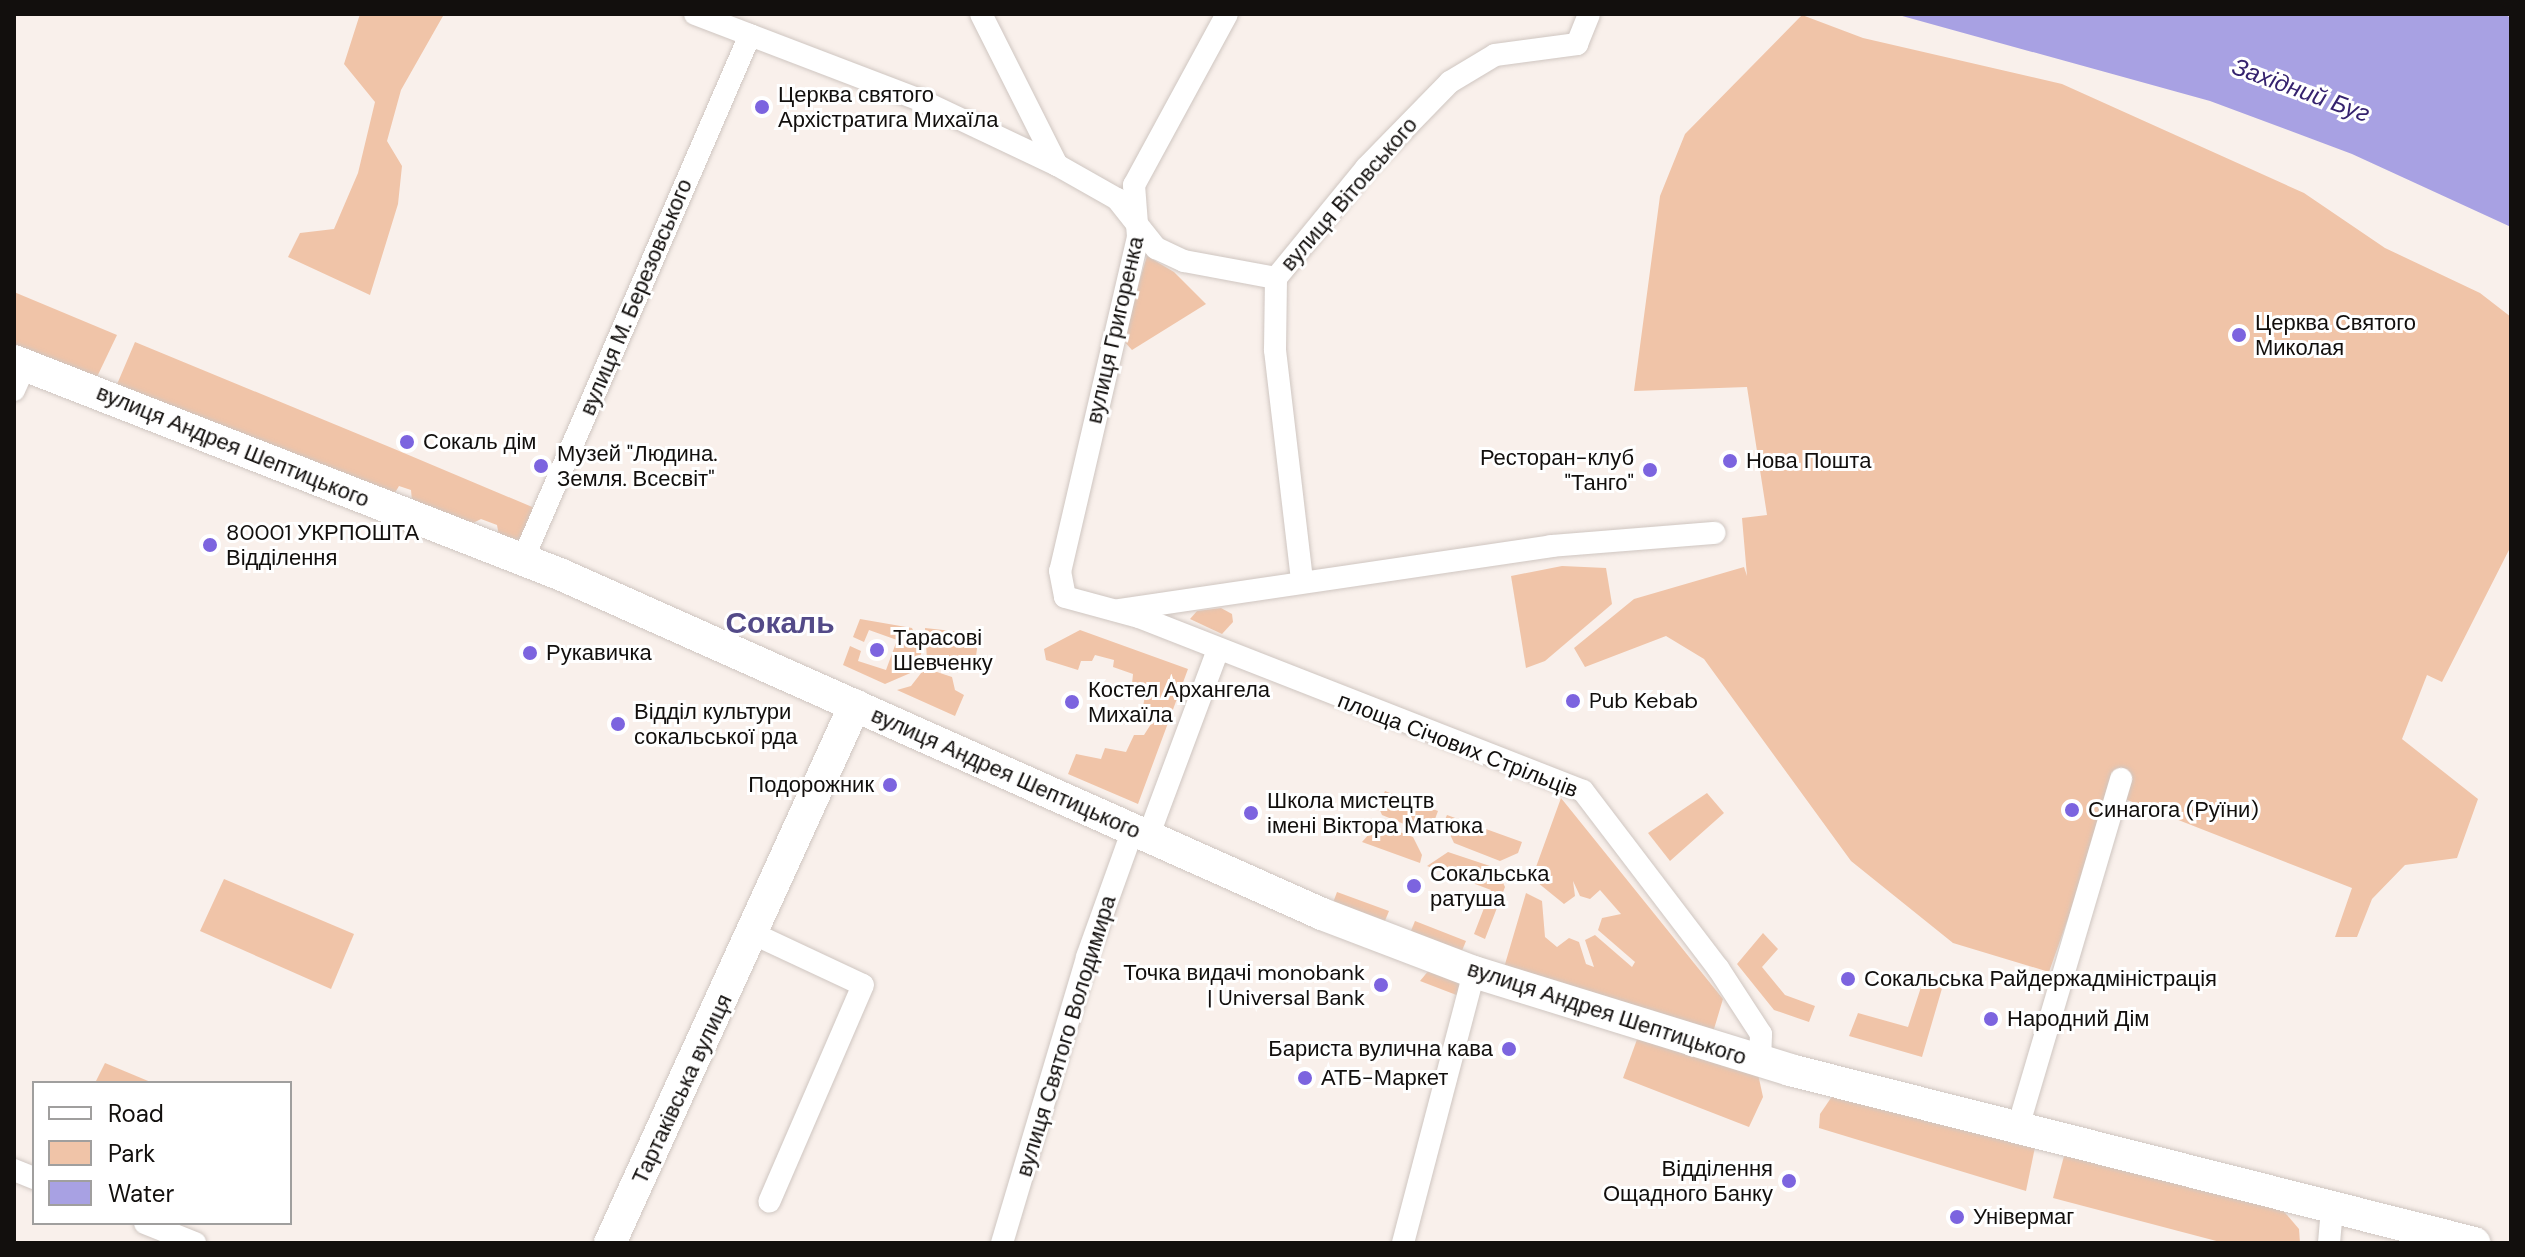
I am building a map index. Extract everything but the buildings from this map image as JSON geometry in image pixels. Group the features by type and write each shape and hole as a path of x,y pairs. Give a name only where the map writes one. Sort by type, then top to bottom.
{"street":[{"path":"695,14 918,99 1057,165 1117,199 1139,221 1156,248 1184,261 1276,278"},
{"path":"981,14 1057,165"},
{"name":"вулиця Григоренка","path":"1060,571 1139,221 1134,185 1227,14"},
{"name":"вулиця Вітовського","path":"1302,580 1275,350 1276,278 1366,168 1450,82 1495,55 1577,44 1589,14"},
{"name":"вулиця М. Березовського","path":"523,559 750,35"},
{"name":"вулиця Андрея Шептицького","path":"18,372 523,559 1322,914 1474,972 1760,1062 2474,1243"},
{"name":"площа Січових Стрільців","path":"1119,610 1302,580 1551,546 1714,533"},
{"name":"площа Січових Стрільців","path":"1060,571 1065,597 1119,610 1583,791 1761,1034 1760,1062"},
{"name":"вулиця Святого Володимира","path":"1002,1243 1087,957 1218,650"},
{"name":"Тартаківська вулиця","path":"610,1243 754,934 855,705"},
{"path":"2018,1127 2121,779"},
{"path":"754,934 863,985 769,1202"},
{"path":"1403,1243 1474,972"},
{"path":"2329,1243 2332,1209"},
{"path":"150,1225 195,1243"}],"green space":[{"path":"360,14 443,16 401,90 387,141 402,166 398,204 370,295 288,257 300,233 334,229 358,173 375,102 344,64"},
{"path":"1802,15 1863,38 2062,84 2304,193 2385,248 2480,293 2511,317 2511,546 2442,682 2427,675 2402,739 2478,799 2457,858 2405,865 2372,899 2357,937 2335,937 2352,888 2112,794 2049,972 1953,943 1851,861 1704,659 1666,636 1585,667 1574,648 1634,599 1744,567 1747,576 1742,518 1767,515 1747,387 1634,391 1660,196 1685,134"},
{"path":"1147,256 1174,272 1206,304 1132,350 1122,339"},
{"path":"14,292 117,335 95,381 14,348"},
{"path":"135,342 537,509 518,545 499,536 497,525 481,519 471,524 412,501 411,490 399,486 393,496 115,389"},
{"path":"1562,566 1606,568 1612,604 1545,661 1526,668 1511,576"},
{"path":"1221,608 1232,614 1233,622 1222,634 1190,619 1197,611"},
{"path":"860,619 912,628 922,651 915,671 885,684 843,665 850,646 861,651 858,661 886,670 897,640 869,630 864,642 853,637"},
{"path":"925,628 979,634 976,656 954,668 927,660"},
{"path":"1080,630 1188,669 1138,804 1068,774 1076,754 1101,759 1105,748 1126,752 1134,735 1144,735 1151,724 1151,712 1143,707 1146,689 1132,684 1133,674 1113,667 1114,660 1095,655 1092,661 1081,661 1078,670 1046,660 1044,649"},
{"path":"925,668 952,677 955,690 964,695 955,716 897,690 911,686"},
{"path":"1385,791 1438,811 1435,819 1416,829 1382,815 1378,806"},
{"path":"1707,793 1724,813 1670,861 1648,833"},
{"path":"1561,798 1723,999 1711,1039 1503,971 1526,893 1542,901 1545,937 1557,947 1569,938 1579,942 1586,964 1594,967 1585,940 1595,935 1632,967 1635,962 1598,930 1602,918 1621,914 1600,890 1590,899 1580,896 1573,881 1575,896 1564,904 1532,878"},
{"path":"1447,815 1522,842 1518,853 1500,861 1454,843 1444,822"},
{"path":"1378,824 1413,837 1422,855 1420,863 1362,842"},
{"path":"1448,852 1496,868 1505,887 1485,939 1474,934 1491,890 1427,866"},
{"path":"224,879 354,934 331,989 200,931"},
{"path":"1337,892 1389,911 1382,928 1331,908"},
{"path":"1415,921 1466,941 1459,958 1408,938"},
{"path":"1763,933 1778,949 1762,967 1785,995 1815,1006 1809,1022 1774,1010 1737,964"},
{"path":"1434,964 1462,977 1459,996 1420,981"},
{"path":"1924,978 1943,985 1922,1057 1849,1036 1858,1013 1908,1027"},
{"path":"1639,1034 1758,1074 1763,1097 1749,1127 1623,1078"},
{"path":"105,1063 148,1081 96,1081"},
{"path":"1833,1095 2035,1147 2026,1191 1819,1128 1820,1114"},
{"path":"2064,1156 2187,1180 2281,1208 2299,1229 2300,1243 2224,1243 2053,1198"}],"water":[{"name":"Західний Буг","path":"1895,14 2504,14 2511,18 2511,227 2352,154 2210,101"}],"place":[{"name":"Церква святого Архістратига Михаїла","path":"762,107"},
{"name":"Церква Святого Миколая","path":"2239,335"},
{"name":"Сокаль дім","path":"407,442"},
{"name":"Нова Пошта","path":"1730,461"},
{"name":"Музей \"Людина. Земля. Всесвіт\"","path":"541,466"},
{"name":"Ресторан-клуб \"Танго\"","path":"1650,470"},
{"name":"80001 УКРПОШТА Відділення","path":"210,545"},
{"name":"Тарасові Шевченку","path":"877,650"},
{"name":"Рукавичка","path":"530,653"},
{"name":"Pub Kebab","path":"1573,701"},
{"name":"Костел Архангела Михаїла","path":"1072,702"},
{"name":"Відділ культури сокальської рда","path":"618,724"},
{"name":"Подорожник","path":"890,785"},
{"name":"Синагога (Руїни)","path":"2072,810"},
{"name":"Школа мистецтв імені Віктора Матюка","path":"1251,813"},
{"name":"Сокальська ратуша","path":"1414,886"},
{"name":"Сокальська Райдержадміністрація","path":"1848,979"},
{"name":"Точка видачі monobank | Universal Bank","path":"1381,985"},
{"name":"Народний Дім","path":"1991,1019"},
{"name":"Бариста вулична кава","path":"1509,1049"},
{"name":"АТБ-Маркет","path":"1305,1078"},
{"name":"Відділення Ощадного Банку","path":"1789,1181"},
{"name":"Універмаг","path":"1957,1217"}],"district":[{"name":"Сокаль","path":"780,623"}]}
